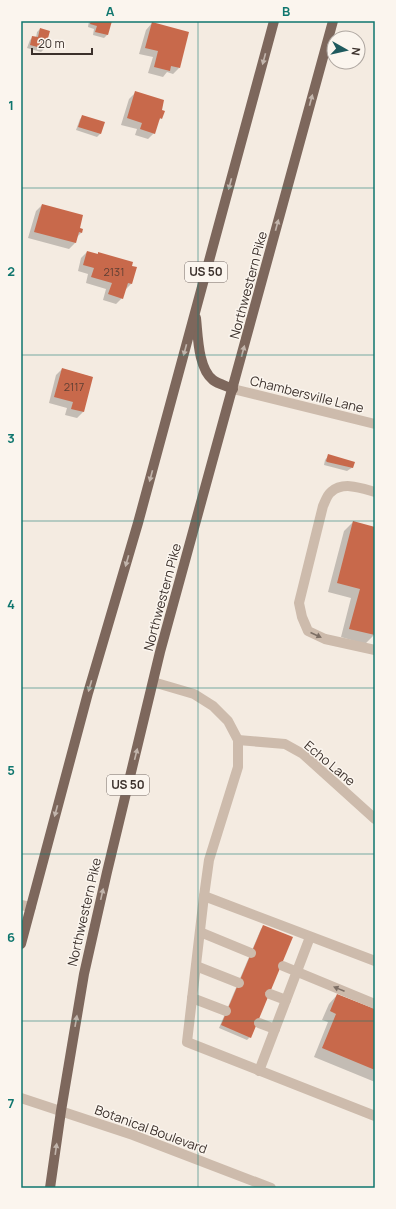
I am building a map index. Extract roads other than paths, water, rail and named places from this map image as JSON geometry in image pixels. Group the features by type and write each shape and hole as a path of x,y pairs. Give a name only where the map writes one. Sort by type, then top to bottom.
{"main road":[{"name":"US 50","path":"21,944 26,906 138,523 274,21"},
{"name":"Northwestern Pike","path":"50,1188 61,1111 84,974 106,872 153,682 333,21"},
{"path":"195,314 203,365 207,373 214,380 233,389"}],"street":[{"name":"Chambersville Lane","path":"233,389 375,424"},
{"path":"375,492 354,487 340,487 330,492 323,506 299,603 302,617 308,631 325,638 375,650"},
{"path":"153,682 194,694 213,706 228,721 238,740 238,767 208,860 186,1042 375,1116"},
{"name":"Echo Lane","path":"238,740 285,744 303,754 375,819"},
{"path":"204,896 375,961"},
{"path":"200,932 251,953"},
{"path":"259,1071 310,937"},
{"path":"196,966 239,983"},
{"path":"283,966 375,1004"},
{"path":"270,994 286,1000"},
{"path":"192,998 226,1011"},
{"path":"258,1023 275,1029"},
{"name":"Botanical Boulevard","path":"21,1098 133,1135 271,1188"}]}
